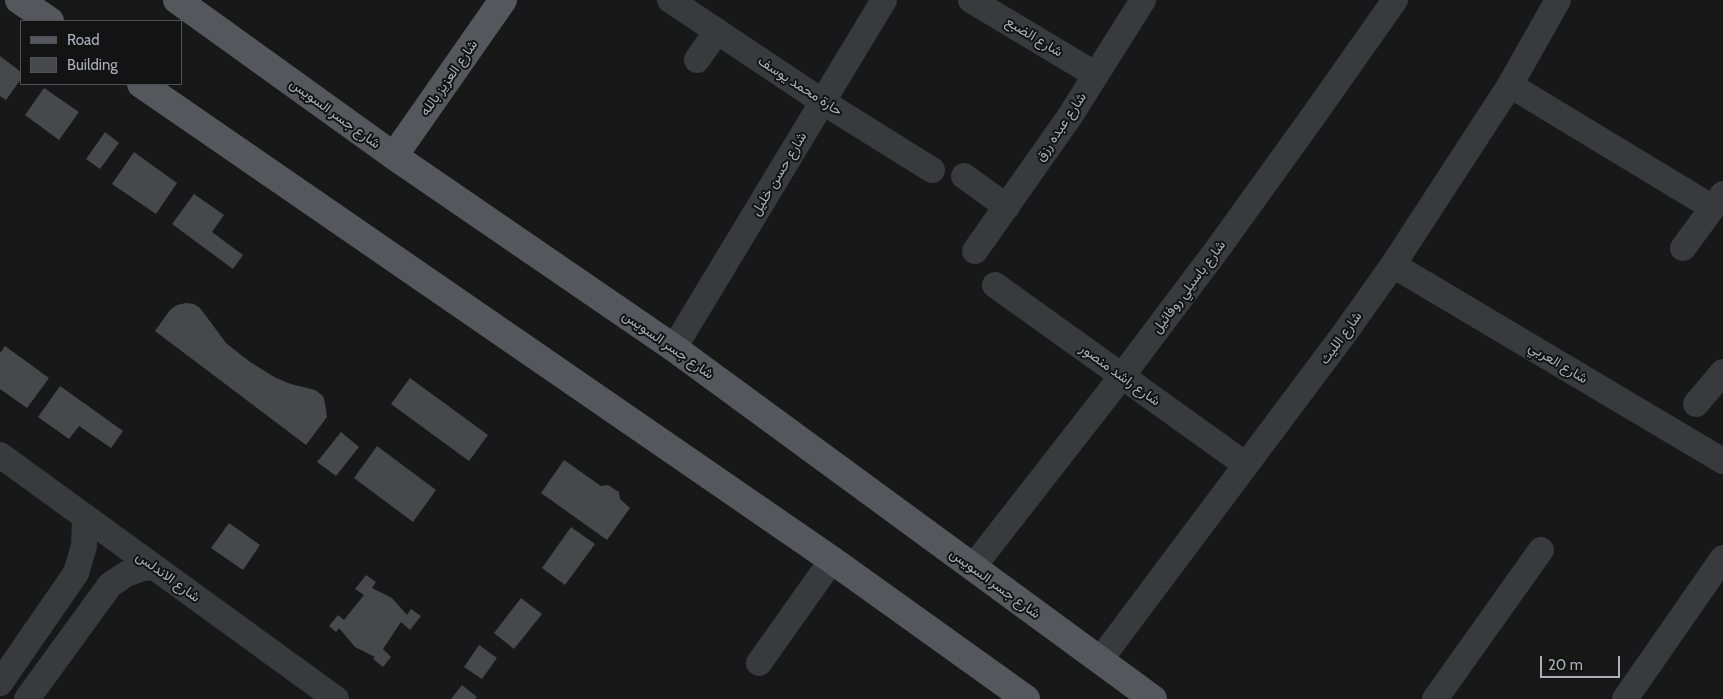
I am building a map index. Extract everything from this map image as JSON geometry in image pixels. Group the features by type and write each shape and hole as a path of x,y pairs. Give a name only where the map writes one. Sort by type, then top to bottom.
{"main road":[{"path":"19,0 49,20"},
{"name":"شارع جسر السويس","path":"177,0 394,156 674,348 1153,699"},
{"name":"شارع العزيز بالله","path":"394,156 503,0"},
{"path":"142,85 832,560 1026,699"}],"street":[{"name":"حارة محمد يوسف","path":"670,0 822,102 932,170"},
{"name":"شارع حسن خليل","path":"674,348 884,0"},
{"name":"شارع الضبع","path":"971,0 1096,75"},
{"name":"شارع عبده رزق","path":"975,252 1096,75 1144,0"},
{"name":"شارع باسيلي روفائيل","path":"973,567 1122,376 1242,216 1395,0"},
{"name":"شارع الليث","path":"1100,660 1393,265 1510,85 1558,0"},
{"path":"697,60 717,31"},
{"path":"1510,85 1718,201 1683,248"},
{"path":"964,176 1007,207"},
{"name":"شارع العربي","path":"1393,265 1723,461"},
{"name":"شارع راشد منصور","path":"995,285 1246,465"},
{"path":"1696,404 1723,372"},
{"name":"شارع الاندلس","path":"0,455 336,699"},
{"path":"0,683 76,573 84,546 85,518"},
{"path":"1435,699 1542,550"},
{"path":"1625,699 1723,558"},
{"path":"759,663 832,560"},
{"path":"27,699 110,585 126,574 143,568 153,567"}],"building":[{"path":"0,56 20,71 20,80 6,100 0,96"},
{"path":"44,88 79,112 59,140 25,115"},
{"path":"105,132 119,143 100,169 86,159"},
{"path":"134,152 177,183 156,214 112,184"},
{"path":"194,194 224,215 212,232 243,255 233,269 172,224"},
{"path":"194,304 200,308 226,343 250,362 276,378 315,390 323,396 327,417 306,445 155,331 170,310 177,305"},
{"path":"5,346 49,378 27,408 0,389 0,353"},
{"path":"410,378 488,435 469,461 391,404"},
{"path":"60,386 123,431 111,448 79,426 69,439 38,417"},
{"path":"341,432 359,447 336,476 317,462"},
{"path":"377,446 436,490 413,522 354,478"},
{"path":"564,460 601,486 608,485 619,492 620,499 630,508 607,540 541,493"},
{"path":"229,523 260,545 243,570 211,548"},
{"path":"571,527 595,544 565,585 542,568"},
{"path":"366,575 376,582 372,588 392,598 407,615 411,609 421,616 410,630 401,622 383,649 391,657 383,667 373,659 375,657 355,647 339,628 336,632 329,626 338,615 344,620 364,595 355,589"},
{"path":"521,598 542,614 514,649 494,633"},
{"path":"479,645 497,658 482,679 464,667"},
{"path":"462,685 477,697 475,699 451,699"}]}
